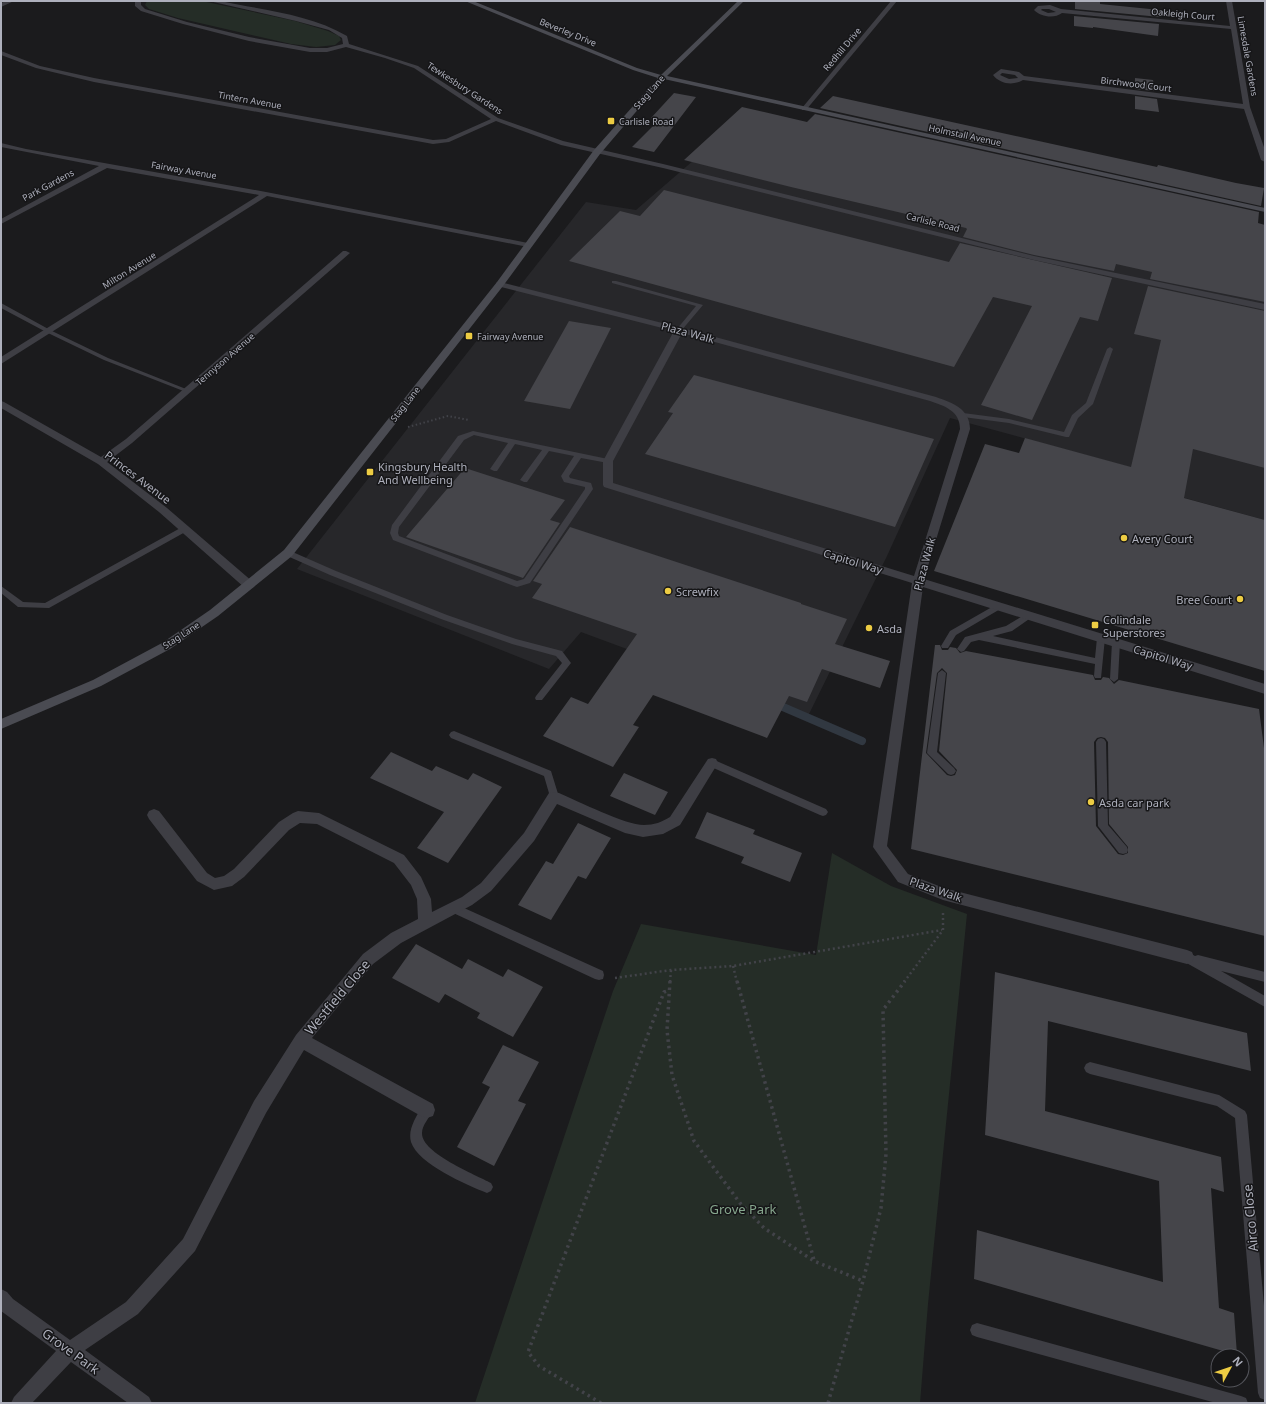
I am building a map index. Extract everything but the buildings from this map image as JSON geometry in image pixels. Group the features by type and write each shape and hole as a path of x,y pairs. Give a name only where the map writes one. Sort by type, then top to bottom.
{"street":[{"path":"1,5 12,1"},
{"path":"138,1 138,6 142,10 185,23 249,39 310,50 327,50 346,45 345,37 331,29 297,19 212,1"},
{"name":"Beverley Drive","path":"468,1 635,69 662,77"},
{"name":"Stag Lane","path":"1,724 83,690 136,663 188,632 250,585 288,553 500,284 597,152 662,77 741,1"},
{"name":"Redhill Drive","path":"804,109 894,1"},
{"name":"Limesdale Gardens","path":"1229,1 1248,107 1265,160"},
{"name":"Oakleigh Court","path":"1059,11 1234,28"},
{"name":"Tewkesbury Gardens","path":"346,45 416,67 496,119 560,143 597,152"},
{"name":"Tintern Avenue","path":"1,53 38,67 94,80 433,142 447,140 496,119"},
{"name":"Holmstall Avenue","path":"662,77 1265,210"},
{"name":"Birchwood Court","path":"1022,78 1248,107"},
{"name":"Fairway Avenue","path":"1,145 105,166 266,194 528,244"},
{"name":"Carlisle Road","path":"597,152 663,166 1034,258 1265,307"},
{"name":"Park Gardens","path":"1,222 105,166"},
{"name":"Milton Avenue","path":"1,361 50,332 266,194"},
{"name":"Tennyson Avenue","path":"101,462 129,441 346,253"},
{"name":"Plaza Walk","path":"500,284 679,330 933,399 950,406 963,415 966,423 965,429 918,581 880,847 903,878 943,894 1187,957"},
{"name":"Capitol Way","path":"679,330 608,461 608,485 1265,689"},
{"name":"Princes Avenue","path":"1,404 101,462 164,510 250,585"},
{"path":"554,797 625,827 643,831 663,828 675,821 712,763"},
{"name":"Westfield Close","path":"20,1403 70,1350 132,1308 189,1245 260,1107 302,1040 368,959 396,938 467,901 486,887 529,837 554,797"},
{"path":"154,815 202,877 214,884 227,882 239,873 284,826 298,817 319,819 399,859 416,881 424,899 425,922"},
{"path":"302,1040 427,1110"},
{"name":"Grove Park","path":"1,1298 8,1305 143,1403"}],"lane":[{"path":"614,282 700,305 679,330"},
{"path":"1,305 50,332 106,359 188,390"},
{"path":"963,415 1009,421 1066,435 1075,417 1089,404 1110,349"},
{"path":"579,455 565,478 567,480 588,485 590,486 589,489 528,581 525,583 518,584 396,538 394,533 395,527 461,438 473,433 608,461"},
{"path":"494,470 513,441"},
{"path":"524,480 547,448"},
{"path":"1,589 21,605 46,606 184,529"},
{"path":"288,553 333,573 444,617 515,642 558,653 567,663 539,698"},
{"path":"945,646 953,633 999,606"},
{"path":"961,650 968,638 1009,629 1029,616"},
{"path":"977,636 1099,662"},
{"path":"1098,676 1101,638"},
{"path":"1114,679 1116,642"},
{"path":"942,673 932,753 951,771"},
{"path":"454,735 548,774 554,797"},
{"path":"1101,742 1103,826 1123,850"},
{"path":"712,763 823,812"},
{"path":"453,908 599,975"},
{"path":"1187,957 1265,977"},
{"name":"Plaza Walk","path":"1187,957 1265,1002"},
{"name":"Airco Close","path":"1090,1068 1220,1101 1241,1115 1265,1393"},
{"path":"427,1110 416,1132 417,1141 422,1149 433,1158 487,1187"},
{"path":"977,1330 1241,1403"}],"path":[{"path":"599,975 609,979 671,970 734,966 943,930 883,1010 886,1154 881,1208 863,1281 828,1403"},
{"path":"734,966 814,1260"},
{"path":"671,970 667,1030 672,1076 694,1141 740,1203 764,1228 814,1260 863,1281"},
{"path":"601,1403 540,1366 528,1352 664,992 670,990"}],"shaded area":[{"path":"716,141 1265,264 1265,520 1174,495 1177,480 950,418 887,556 808,716 581,632 549,669 297,569 586,202 636,210"}],"green space":[{"path":"147,1 202,1 295,21 328,31 339,36 341,40 335,45 316,47 291,44 178,18 149,9 145,5"},
{"name":"Grove Park","path":"832,853 891,886 967,914 928,1304 920,1403 475,1403 613,991 641,924 816,955"}],"waterway":[{"path":"776,704 862,741"}],"place":[{"name":"Carlisle Road","path":"611,121"},
{"name":"Fairway Avenue","path":"469,336"},
{"name":"Kingsbury Health And Wellbeing","path":"370,472"},
{"name":"Avery Court","path":"1124,538"},
{"name":"Screwfix","path":"668,591"},
{"name":"Bree Court","path":"1240,599"},
{"name":"Colindale Superstores","path":"1095,625"},
{"name":"Asda","path":"869,628"},
{"name":"Asda car park","path":"1091,802"}]}
